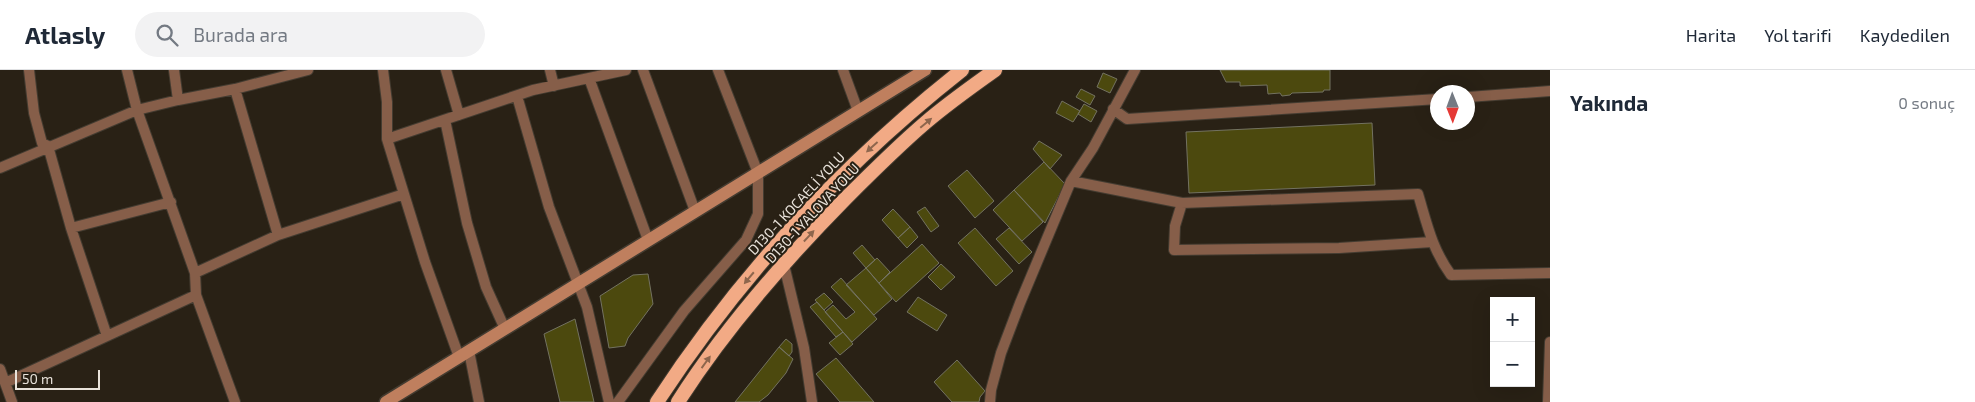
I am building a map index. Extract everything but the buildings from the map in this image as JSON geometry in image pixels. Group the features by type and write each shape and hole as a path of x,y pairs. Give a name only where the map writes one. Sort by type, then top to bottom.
{"highway":[{"name":"D130-1 KOCAELİ YOLU","path":"657,402 686,358 738,292 827,190 897,124 962,70"},
{"name":"D130-1 YALOVA YOLU","path":"678,402 716,347 784,265 821,224 901,144 926,122 995,70"}],"main road":[{"path":"386,402 925,70"}],"street":[{"path":"29,70 34,113 42,142 48,146 71,228 107,336"},
{"path":"127,70 137,110 195,273 196,295 235,402"},
{"path":"174,70 178,100"},
{"path":"0,168 48,146 137,110 235,89 308,70"},
{"path":"383,70 387,102 387,139 425,262 464,354 478,402"},
{"path":"446,70 459,115"},
{"path":"550,70 554,86"},
{"path":"387,139 517,96 626,70"},
{"path":"643,70 695,211"},
{"path":"618,402 684,311 746,240 758,214 758,173 718,70"},
{"path":"843,70 858,111"},
{"path":"990,402 991,390 1001,353 1020,302 1071,181 1093,148 1135,70"},
{"path":"589,78 648,240"},
{"path":"235,89 278,235"},
{"path":"1475,96 1550,91"},
{"path":"517,96 549,207 587,307 609,402"},
{"path":"1113,109 1127,119 1430,100"},
{"path":"445,120 470,232 486,287 505,329"},
{"path":"1071,181 1182,203 1418,194 1432,242 1442,263 1451,274 1550,274"},
{"path":"195,273 278,235 404,194"},
{"path":"71,228 171,202"},
{"path":"1182,203 1176,226 1174,250 1340,248 1432,242"},
{"path":"784,265 804,348 812,402"},
{"path":"5,383 196,295"},
{"path":"1548,402 1550,342"},
{"path":"0,369 12,402"}]}
